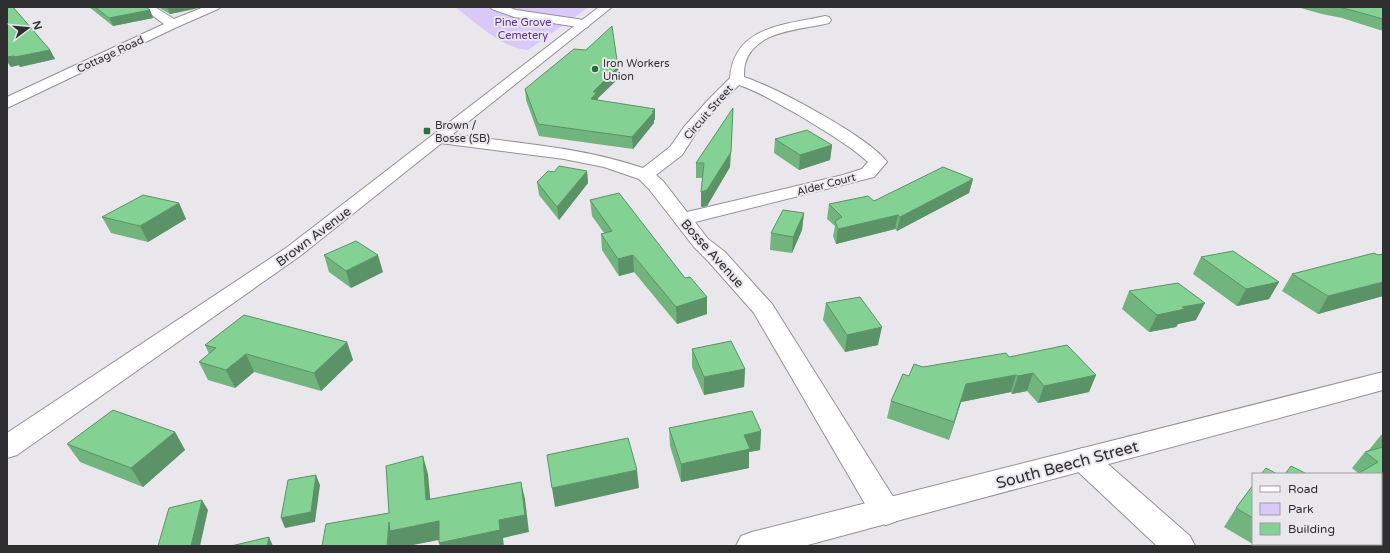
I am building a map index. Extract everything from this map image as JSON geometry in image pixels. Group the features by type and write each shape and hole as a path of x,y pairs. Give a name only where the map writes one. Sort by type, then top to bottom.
{"street":[{"path":"147,7 173,24"},
{"name":"Cottage Road","path":"7,103 173,24 214,7"},
{"path":"496,7 514,13 584,24"},
{"name":"Brown Avenue","path":"7,447 293,252 606,7"},
{"name":"Circuit Street","path":"645,175 676,151 690,130 713,103 738,79 738,64 750,44 756,38 778,30 825,20"},
{"name":"Alder Court","path":"682,219 848,179 868,173 878,162 866,151 809,115 768,91 738,79"},
{"name":"Bosse Avenue","path":"440,138 564,154 608,162 645,175 656,185 701,242 717,257 764,309 886,512"},
{"name":"South Beech Street","path":"752,546 1383,381"},
{"path":"1082,460 1179,546"}],"green space":[{"name":"Pine Grove Cemetery","path":"455,7 589,7 528,50 509,45 499,40"}],"building":[{"path":"7,7 13,7 50,50 15,57 7,57"},
{"path":"95,7 146,7 150,10 109,18"},
{"path":"1338,7 1383,7 1383,19 1347,9"},
{"path":"612,26 618,67 593,92 597,92 591,99 655,109 652,112 654,112 632,137 538,124 525,89 574,49 586,50"},
{"path":"733,108 731,152 707,190 701,192 704,163 696,163"},
{"path":"807,130 832,145 800,155 775,139"},
{"path":"559,166 587,171 557,207 537,182 548,171 554,172"},
{"path":"943,167 973,179 900,217 898,215 838,229 835,221 842,217 829,204 868,196 874,201"},
{"path":"619,193 685,278 690,277 707,297 676,307 633,255 618,259 601,234 612,231 590,200"},
{"path":"143,195 179,203 140,226 102,217"},
{"path":"783,210 804,213 793,237 771,233"},
{"path":"356,241 378,255 346,271 324,255"},
{"path":"1233,251 1279,282 1246,289 1201,257"},
{"path":"1374,253 1378,255 1383,254 1383,282 1328,296 1292,274"},
{"path":"1178,283 1205,303 1182,307 1185,309 1157,315 1129,291"},
{"path":"860,297 882,327 847,335 826,303"},
{"path":"244,315 347,342 314,373 246,354 226,370 199,362 216,348 205,345"},
{"path":"731,341 745,369 704,377 692,349"},
{"path":"1067,345 1096,375 1044,386 1033,373 966,384 954,422 891,401 903,374 909,376 914,364 923,367 1006,353 1009,357"},
{"path":"113,410 175,432 131,468 67,444"},
{"path":"752,411 761,431 744,435 750,449 681,464 669,428"},
{"path":"628,438 637,470 552,488 547,455"},
{"path":"1383,447 1383,482 1382,473 1359,473 1378,462 1365,452"},
{"path":"423,456 426,500 521,482 525,515 499,520 500,530 439,543 439,521 390,531 389,522 387,546 322,546 326,524 389,513 386,466"},
{"path":"1291,466 1305,473 1286,473"},
{"path":"1266,468 1275,473 1262,473"},
{"path":"316,475 311,512 281,518 288,480"},
{"path":"1252,486 1252,517 1236,508"},
{"path":"202,500 191,546 158,546 169,508"},
{"path":"269,537 267,546 231,546"}],"place":[{"name":"Iron Workers Union","path":"595,69"},
{"name":"Brown / Bosse (SB)","path":"427,131"}]}
